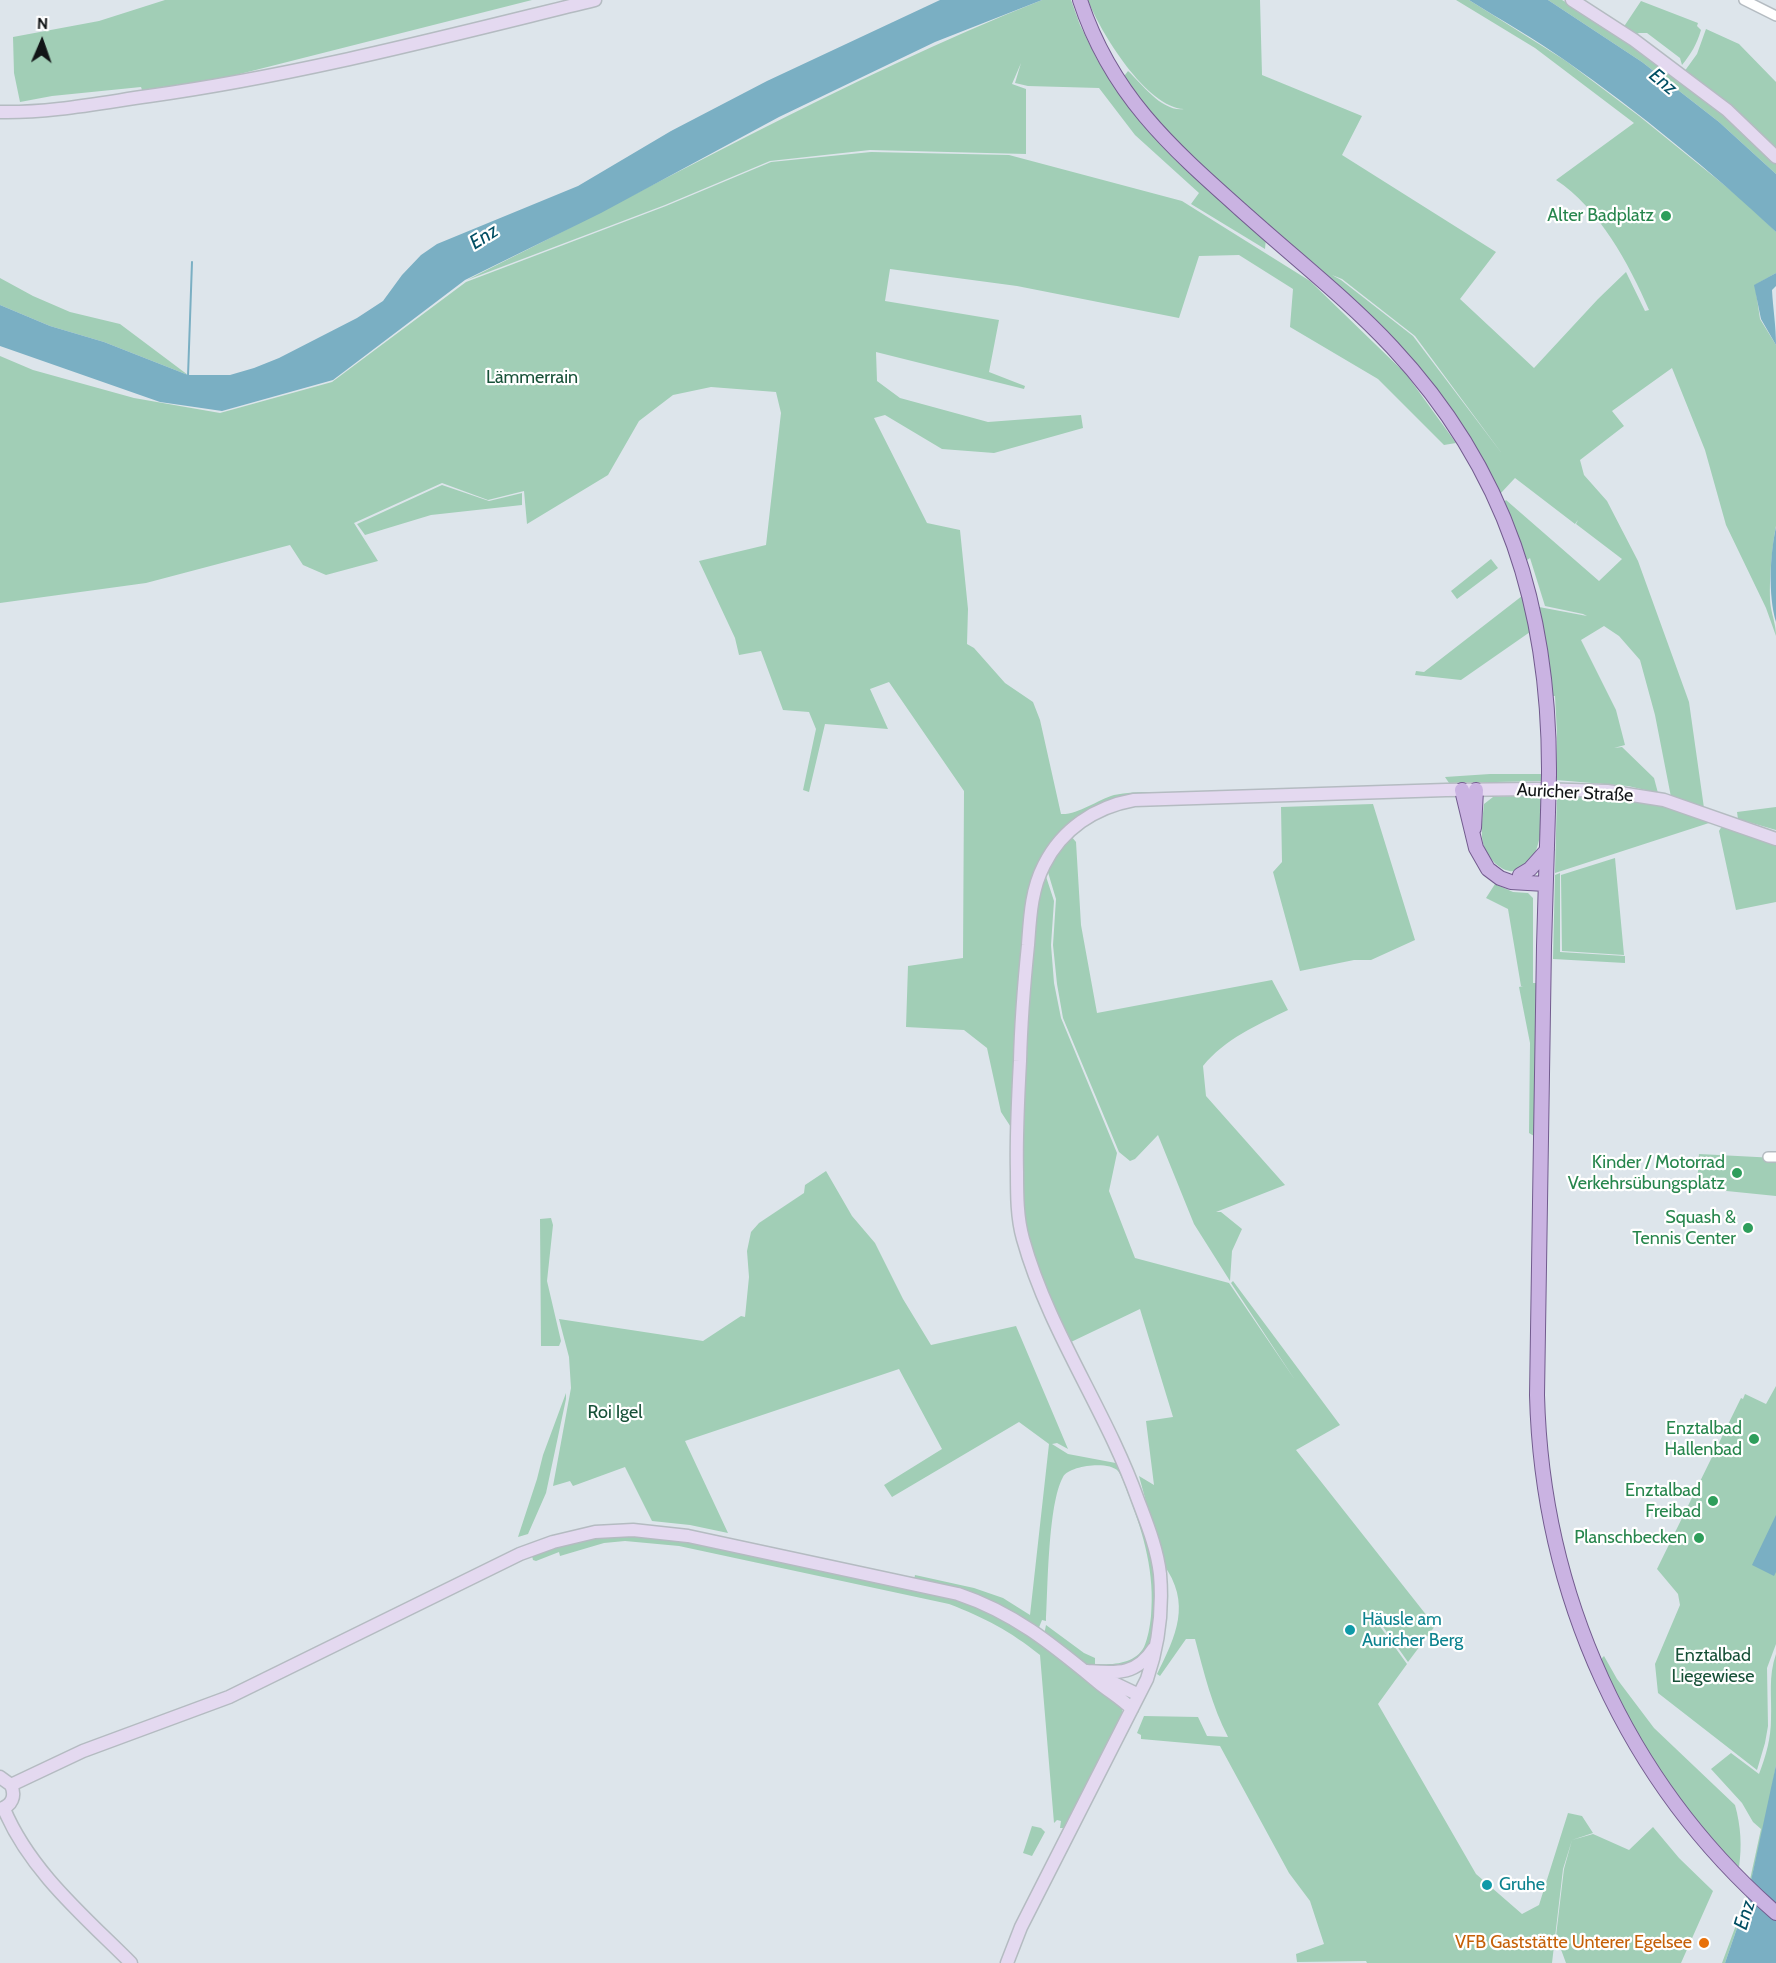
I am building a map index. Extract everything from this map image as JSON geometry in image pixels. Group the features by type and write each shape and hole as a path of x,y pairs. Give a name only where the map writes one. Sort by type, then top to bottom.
{"main road":[{"path":"0,112 66,108 180,92 267,76 595,0"},
{"path":"1080,0 1115,76 1152,126 1189,163 1342,298 1384,339 1429,390 1466,444 1505,522 1531,599 1542,653 1548,700 1549,775 1545,881 1537,1395 1540,1453 1548,1511 1576,1619 1612,1701 1640,1753 1690,1824 1726,1866 1776,1913"},
{"path":"1572,0 1634,40 1727,110 1776,157"},
{"name":"Auricher Straße","path":"1007,1963 1021,1927 1147,1679 1158,1640 1161,1597 1152,1537 1124,1461 1048,1309 1023,1239 1018,1212 1016,1140 1022,999 1032,901 1039,877 1052,851 1074,827 1102,809 1126,801 1162,798 1469,790 1536,789 1619,793 1664,800 1776,839"},
{"path":"1469,790 1476,807 1473,832 1479,857 1488,869 1500,878 1520,884 1545,881"},
{"path":"1520,875 1530,869 1547,850"},
{"path":"1500,878 1520,875 1545,881"},
{"path":"11,1785 83,1751 229,1697 520,1554 553,1542 594,1532 633,1530 688,1536 958,1594 1018,1621 1087,1671 1132,1709"},
{"path":"1087,1671 1115,1674 1130,1670 1145,1659 1158,1640"},
{"path":"1087,1671 1113,1681 1139,1695"},
{"path":"0,1777 11,1785 13,1798 2,1809 20,1842 36,1864 131,1963"}],"street":[{"path":"1744,0 1776,16"}],"green space":[{"path":"165,0 532,0 224,78 142,90 141,87 52,96 20,102 14,73 13,37 99,21"},
{"path":"1042,0 1071,0 1080,25 1098,61 1139,120 1266,238 1265,249 1191,204 1199,193 1135,135 1099,88 1028,86 1015,83 1021,63 1012,84 1026,89 1026,154 870,150 770,161 665,205 467,280 823,98 968,31"},
{"path":"1088,0 1260,0 1262,75 1362,116 1342,155 1496,252 1460,299 1534,368 1626,272 1645,311 1649,310 1622,256 1599,221 1572,192 1556,180 1634,123 1535,48 1456,0 1469,0 1566,61 1639,116 1744,201 1776,232 1776,273 1755,285 1760,319 1776,345 1776,526 1770,590 1776,636 1766,608 1726,525 1705,450 1672,368 1612,411 1624,426 1580,460 1584,475 1607,501 1638,561 1689,702 1704,808 1671,797 1655,715 1640,660 1619,636 1604,626 1581,640 1616,710 1625,745 1614,748 1622,747 1654,778 1658,793 1628,786 1556,780 1555,696 1553,696 1539,607 1587,616 1545,606 1530,558 1527,560 1504,502 1506,500 1599,581 1622,559 1576,524 1578,520 1575,524 1515,478 1500,494 1480,457 1321,273 1323,271 1210,175 1165,133 1122,79 1128,71 1161,102 1176,109 1184,109 1170,105 1155,96 1141,83 1114,48","holes":["1332,275 1342,279 1415,336 1503,455 1413,336"]},
{"path":"1548,0 1562,0 1587,14 1719,112 1776,164 1776,174 1719,122 1642,62"},
{"path":"1641,1 1698,23 1697,26 1701,30 1698,40 1682,65 1680,58 1647,33 1635,35 1623,28"},
{"path":"1706,29 1739,44 1776,82 1776,151 1684,72 1697,54"},
{"name":"Lämmerrain","path":"871,152 1009,155 1182,201 1310,281 1406,374 1456,443 1444,445 1378,379 1290,327 1293,289 1239,255 1199,256 1179,318 1017,286 890,269 885,301 999,320 989,372 1025,386 1024,389 876,352 877,381 900,398 988,422 1081,415 1083,428 994,453 942,449 885,415 874,418 927,523 960,530 968,609 967,644 974,648 1005,683 1033,702 1040,720 1061,814 1074,812 1114,795 1135,792 1170,792 1170,795 1139,796 1064,827 1040,858 1054,901 1051,945 1054,983 1061,1018 1117,1153 1109,1191 1135,1258 1229,1283 1295,1380 1231,1283 1233,1281 1340,1425 1296,1450 1435,1626 1408,1662 1381,1624 1379,1625 1407,1664 1378,1704 1476,1874 1522,1914 1539,1905 1568,1813 1582,1816 1593,1833 1572,1840 1563,1869 1552,1963 1297,1962 1296,1954 1324,1944 1310,1901 1289,1873 1220,1746 1141,1739 1141,1735 1137,1733 1144,1716 1198,1717 1207,1736 1228,1737 1213,1701 1195,1639 1186,1639 1160,1676 1157,1674 1175,1633 1179,1606 1172,1578 1163,1564 1139,1476 1154,1485 1146,1421 1173,1417 1140,1309 1071,1342 1052,1311 1028,1238 1023,1212 1024,1147 1001,1112 987,1048 964,1030 906,1027 908,966 963,958 964,791 889,682 870,689 888,729 825,724 809,792 803,790 816,729 809,712 783,710 761,651 739,655 735,638 699,561 766,545 781,413 776,392 711,387 673,395 639,421 608,475 527,524 524,491 488,500 442,483 354,523 378,561 326,575 303,565 290,545 146,583 0,603 0,356 33,370 134,398 220,413 332,382 466,282 666,206 771,162"},
{"path":"0,278 70,312 120,324 188,375 104,342 50,326 0,305"},
{"path":"442,485 489,501 522,493 522,505 431,515 365,535 357,524"},
{"path":"1491,559 1498,568 1457,599 1451,591"},
{"path":"1522,596 1530,632 1461,680 1415,675 1416,671 1424,672"},
{"path":"1544,774 1543,781 1449,783 1445,777"},
{"path":"1557,794 1608,795 1665,806 1709,821 1709,823 1555,873"},
{"path":"1543,795 1540,836 1532,859 1525,867 1517,871 1501,868 1488,855 1484,846 1482,829 1484,804 1493,797"},
{"path":"1373,804 1415,940 1371,960 1354,960 1300,971 1273,872 1282,862 1281,807"},
{"path":"1776,807 1776,830 1738,819 1737,812"},
{"path":"1722,826 1776,846 1776,902 1736,910 1719,831"},
{"path":"1071,836 1076,842 1081,925 1097,1013 1272,980 1288,1010 1231,1040 1203,1066 1206,1096 1285,1185 1216,1212 1221,1212 1242,1229 1232,1251 1230,1281 1194,1224 1158,1135 1135,1159 1130,1161 1119,1152 1063,1018 1053,945 1056,899 1047,869"},
{"path":"1615,858 1624,955 1562,951 1561,875"},
{"path":"1560,873 1560,952 1625,956 1625,963 1553,959 1555,875"},
{"path":"1495,884 1513,892 1528,893 1533,898 1537,1134 1534,1136 1529,1133 1530,1043 1519,987 1523,986 1521,986 1508,909 1486,898"},
{"name":"Kinder / Motorrad Verkehrsübungsplatz","path":"1699,1154 1776,1158 1776,1196 1697,1188"},
{"name":"Roi Igel","path":"826,1171 852,1216 875,1243 903,1299 931,1345 1016,1326 1068,1449 1057,1443 1052,1444 1068,1454 1121,1464 1152,1553 1157,1599 1151,1643 1146,1653 1126,1668 1090,1668 1044,1635 1046,1625 1084,1653 1095,1658 1095,1664 1116,1664 1129,1660 1140,1653 1144,1647 1151,1616 1150,1570 1144,1540 1134,1511 1121,1477 1113,1468 1098,1465 1081,1467 1063,1477 1054,1506 1046,1621 1042,1620 1038,1630 914,1580 915,1575 974,1588 1003,1598 1030,1615 1049,1444 1019,1422 892,1497 884,1485 942,1449 899,1369 685,1441 728,1533 690,1525 652,1521 625,1467 573,1486 570,1481 553,1486 571,1388 569,1357 559,1319 703,1341 741,1316 745,1317 749,1277 747,1251 751,1232 759,1223 804,1193 805,1185"},
{"path":"551,1218 553,1225 547,1281 561,1341 559,1346 541,1346 540,1219"},
{"name":"Enztalbad Liegewiese","path":"1776,1386 1776,1644 1767,1668 1768,1726 1757,1770 1658,1693 1655,1664 1680,1605 1678,1594 1657,1569 1741,1398 1743,1399 1745,1394 1766,1404"},
{"path":"566,1393 546,1493 528,1534 518,1537 543,1455"},
{"path":"598,1535 657,1535 979,1605 1030,1633 1122,1706 1122,1715 1067,1824 1060,1828 1061,1821 1057,1820 1054,1823 1040,1655 1008,1632 949,1604 679,1546 625,1541 604,1543 560,1556 559,1552 536,1561 533,1560 532,1556 535,1552"},
{"path":"1776,1654 1776,1765 1747,1899 1725,1963 1722,1963 1746,1898 1761,1829 1753,1822 1742,1803 1711,1769 1731,1753 1759,1774 1770,1733 1771,1679"},
{"path":"1604,1656 1617,1679 1654,1728 1735,1805 1740,1836 1739,1867 1690,1814 1664,1780 1600,1663"},
{"path":"1032,1826 1041,1828 1045,1832 1032,1856 1023,1853"},
{"path":"1653,1827 1679,1858 1713,1891 1681,1963 1566,1963 1556,1936 1564,1869 1572,1840 1593,1834 1629,1850"}],"water":[{"name":"Enz","path":"940,0 1042,0 935,42 779,117 601,213 465,280 333,380 222,411 160,402 0,346 0,305 50,326 104,342 188,375 230,375 254,368 279,358 357,318 383,301 402,275 421,255 437,244 578,186 671,131 767,81"},
{"name":"Enz","path":"1469,0 1548,0 1642,62 1719,122 1776,174 1776,232 1701,165 1621,101 1530,37"},
{"path":"1776,273 1776,286 1772,290 1776,345 1761,319 1754,285"},
{"path":"1776,527 1776,622 1773,611 1771,575"},
{"path":"1776,1515 1776,1572 1774,1576 1752,1565"},
{"name":"Enz","path":"1776,1765 1776,1963 1725,1963 1747,1899"}],"waterway":[{"path":"188,376 192,262"}],"place":[{"name":"Alter Badplatz","path":"1666,216"},
{"name":"Kinder / Motorrad Verkehrsübungsplatz","path":"1737,1173"},
{"name":"Squash & Tennis Center","path":"1748,1228"},
{"name":"Enztalbad Hallenbad","path":"1754,1439"},
{"name":"Enztalbad Freibad","path":"1713,1501"},
{"name":"Planschbecken","path":"1699,1538"},
{"name":"Häusle am Auricher Berg","path":"1350,1630"},
{"name":"Gruhe","path":"1487,1885"},
{"name":"VFB Gaststätte Unterer Egelsee","path":"1704,1943"}]}
